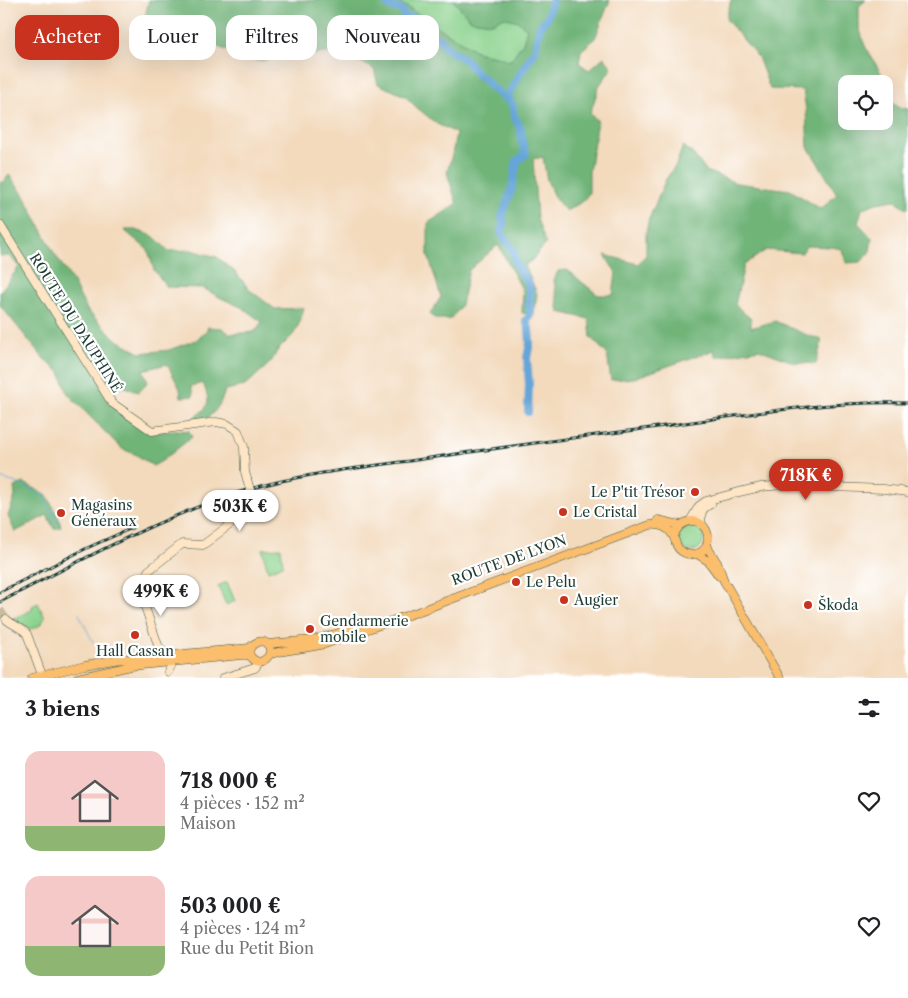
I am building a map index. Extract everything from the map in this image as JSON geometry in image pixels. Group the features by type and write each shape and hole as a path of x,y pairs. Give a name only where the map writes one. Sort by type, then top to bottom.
{"main road":[{"name":"ROUTE DE LYON","path":"267,644 313,640 374,623 646,522 657,520 680,525"},
{"path":"724,581 718,564 709,550 707,532 702,525 694,521 680,525 674,537 680,550 688,554 697,554 708,561 724,581 780,678"},
{"name":"ROUTE DE LYON","path":"270,654 313,648 346,637 650,525 663,527 674,537"},
{"path":"697,554 707,544"},
{"path":"32,678 104,661 253,656 264,661 270,654 267,644 258,641 253,644 253,656"},
{"path":"77,678 159,660"}],"street":[{"name":"ROUTE DU DAUPHINÉ","path":"0,225 112,403 152,431 216,422 227,424 238,431 244,447 245,472 253,500 248,511 203,546 182,544 148,571 141,588 141,595 159,647"},
{"path":"690,521 699,506 706,501 766,486 892,489 908,493"},
{"path":"702,525 702,514 705,507 730,498 762,491 783,489 908,493"},
{"path":"6,619 23,629 28,638 41,677"},
{"path":"159,647 169,659 171,666 169,675"},
{"path":"159,647 159,660 163,669 169,675"},
{"path":"223,678 246,670 253,656"}],"green space":[{"path":"149,0 396,0 419,15 327,15 327,53 317,54 317,15 226,15 226,50 216,46 216,15 145,15"},
{"path":"396,0 453,0 471,20 492,23 504,17 518,21 527,29 523,43 510,61 479,53 439,28 439,15 419,15"},
{"path":"453,0 610,0 595,38 581,51 579,63 589,70 604,57 612,68 599,86 590,114 598,121 589,171 589,193 582,202 566,211 554,197 547,180 543,157 533,159 537,219 546,244 525,265 537,294 534,314 522,313 523,291 498,245 469,270 461,305 451,319 436,319 430,314 441,297 428,255 428,223 457,204 447,173 456,133 437,124 405,96 378,84 374,69 357,60 439,60 439,28 479,53 510,61 523,43 527,29 518,21 504,17 492,23 471,20"},
{"path":"731,0 866,0 859,6 859,27 865,46 882,75 838,75 838,130 893,130 893,103 901,108 908,109 908,209 895,200 876,203 862,209 858,223 872,238 870,251 861,262 846,263 842,249 806,246 802,253 766,250 744,265 735,305 751,319 751,328 775,321 822,340 816,364 793,362 759,349 716,357 714,350 634,378 611,380 607,354 591,338 589,319 559,312 554,280 558,271 567,270 598,295 613,295 616,273 605,255 638,264 646,255 646,232 649,219 666,179 676,165 683,146 694,155 706,171 736,183 790,190 821,209 837,194 808,147 803,90 770,89 758,57 726,19"},
{"path":"9,175 24,195 54,253 70,277 87,310 116,339 140,353 169,350 196,340 205,333 208,327 222,328 230,334 254,332 262,322 243,308 203,288 167,287 154,270 148,250 124,230 136,230 153,236 169,251 191,250 217,257 235,272 251,291 275,309 304,308 300,322 293,335 277,351 271,362 245,386 225,390 218,406 206,419 192,419 207,404 208,400 203,383 191,386 193,396 181,397 180,389 167,364 143,370 148,382 138,392 126,387 108,388 105,398 154,433 176,430 189,431 192,437 153,466 135,454 122,449 68,394 60,372 44,359 0,305 0,292 19,267 10,256 0,256 0,182 3,183"},
{"path":"24,483 47,495 61,527 54,529 47,515 15,532 8,516 15,496 14,487"},
{"path":"691,525 700,529 704,538 700,547 691,551 682,547 678,538 682,529"},
{"path":"281,548 283,565 268,571 262,549"},
{"path":"227,582 235,601 226,605 218,586"},
{"path":"38,603 45,618 39,626 31,629 13,619 32,610 32,606"}],"waterway":[{"path":"384,0 389,6 401,9 404,16 413,18 415,27 421,26 423,28 421,33 427,37 440,38 445,48 466,60 477,74 512,103 514,116 521,129 522,142 526,154 517,161 512,188 502,217 504,224 501,230 514,252 516,264 528,282 530,293 529,306 531,311 526,320 530,343 527,358 529,384 528,412"},
{"path":"521,72 535,50 540,26 547,18 552,0"},
{"path":"504,97 508,95 518,77"},
{"path":"0,478 19,484 43,496 57,523"},
{"path":"79,614 93,642"}],"tunnel":[{"path":"0,610 6,619"}],"railway":[{"path":"0,602 118,542 178,515 240,492 305,476 772,411 840,404 908,403"},
{"path":"0,592 87,548 132,528"}],"place":[{"name":"Le P'tit Trésor","path":"695,492"},
{"name":"Le Cristal","path":"563,512"},
{"name":"Magasins Généraux","path":"61,513"},
{"name":"Le Pelu","path":"516,582"},
{"name":"Augier","path":"564,600"},
{"name":"Škoda","path":"808,605"},
{"name":"Gendarmerie mobile","path":"310,629"},
{"name":"Hall Cassan","path":"135,635"}]}
